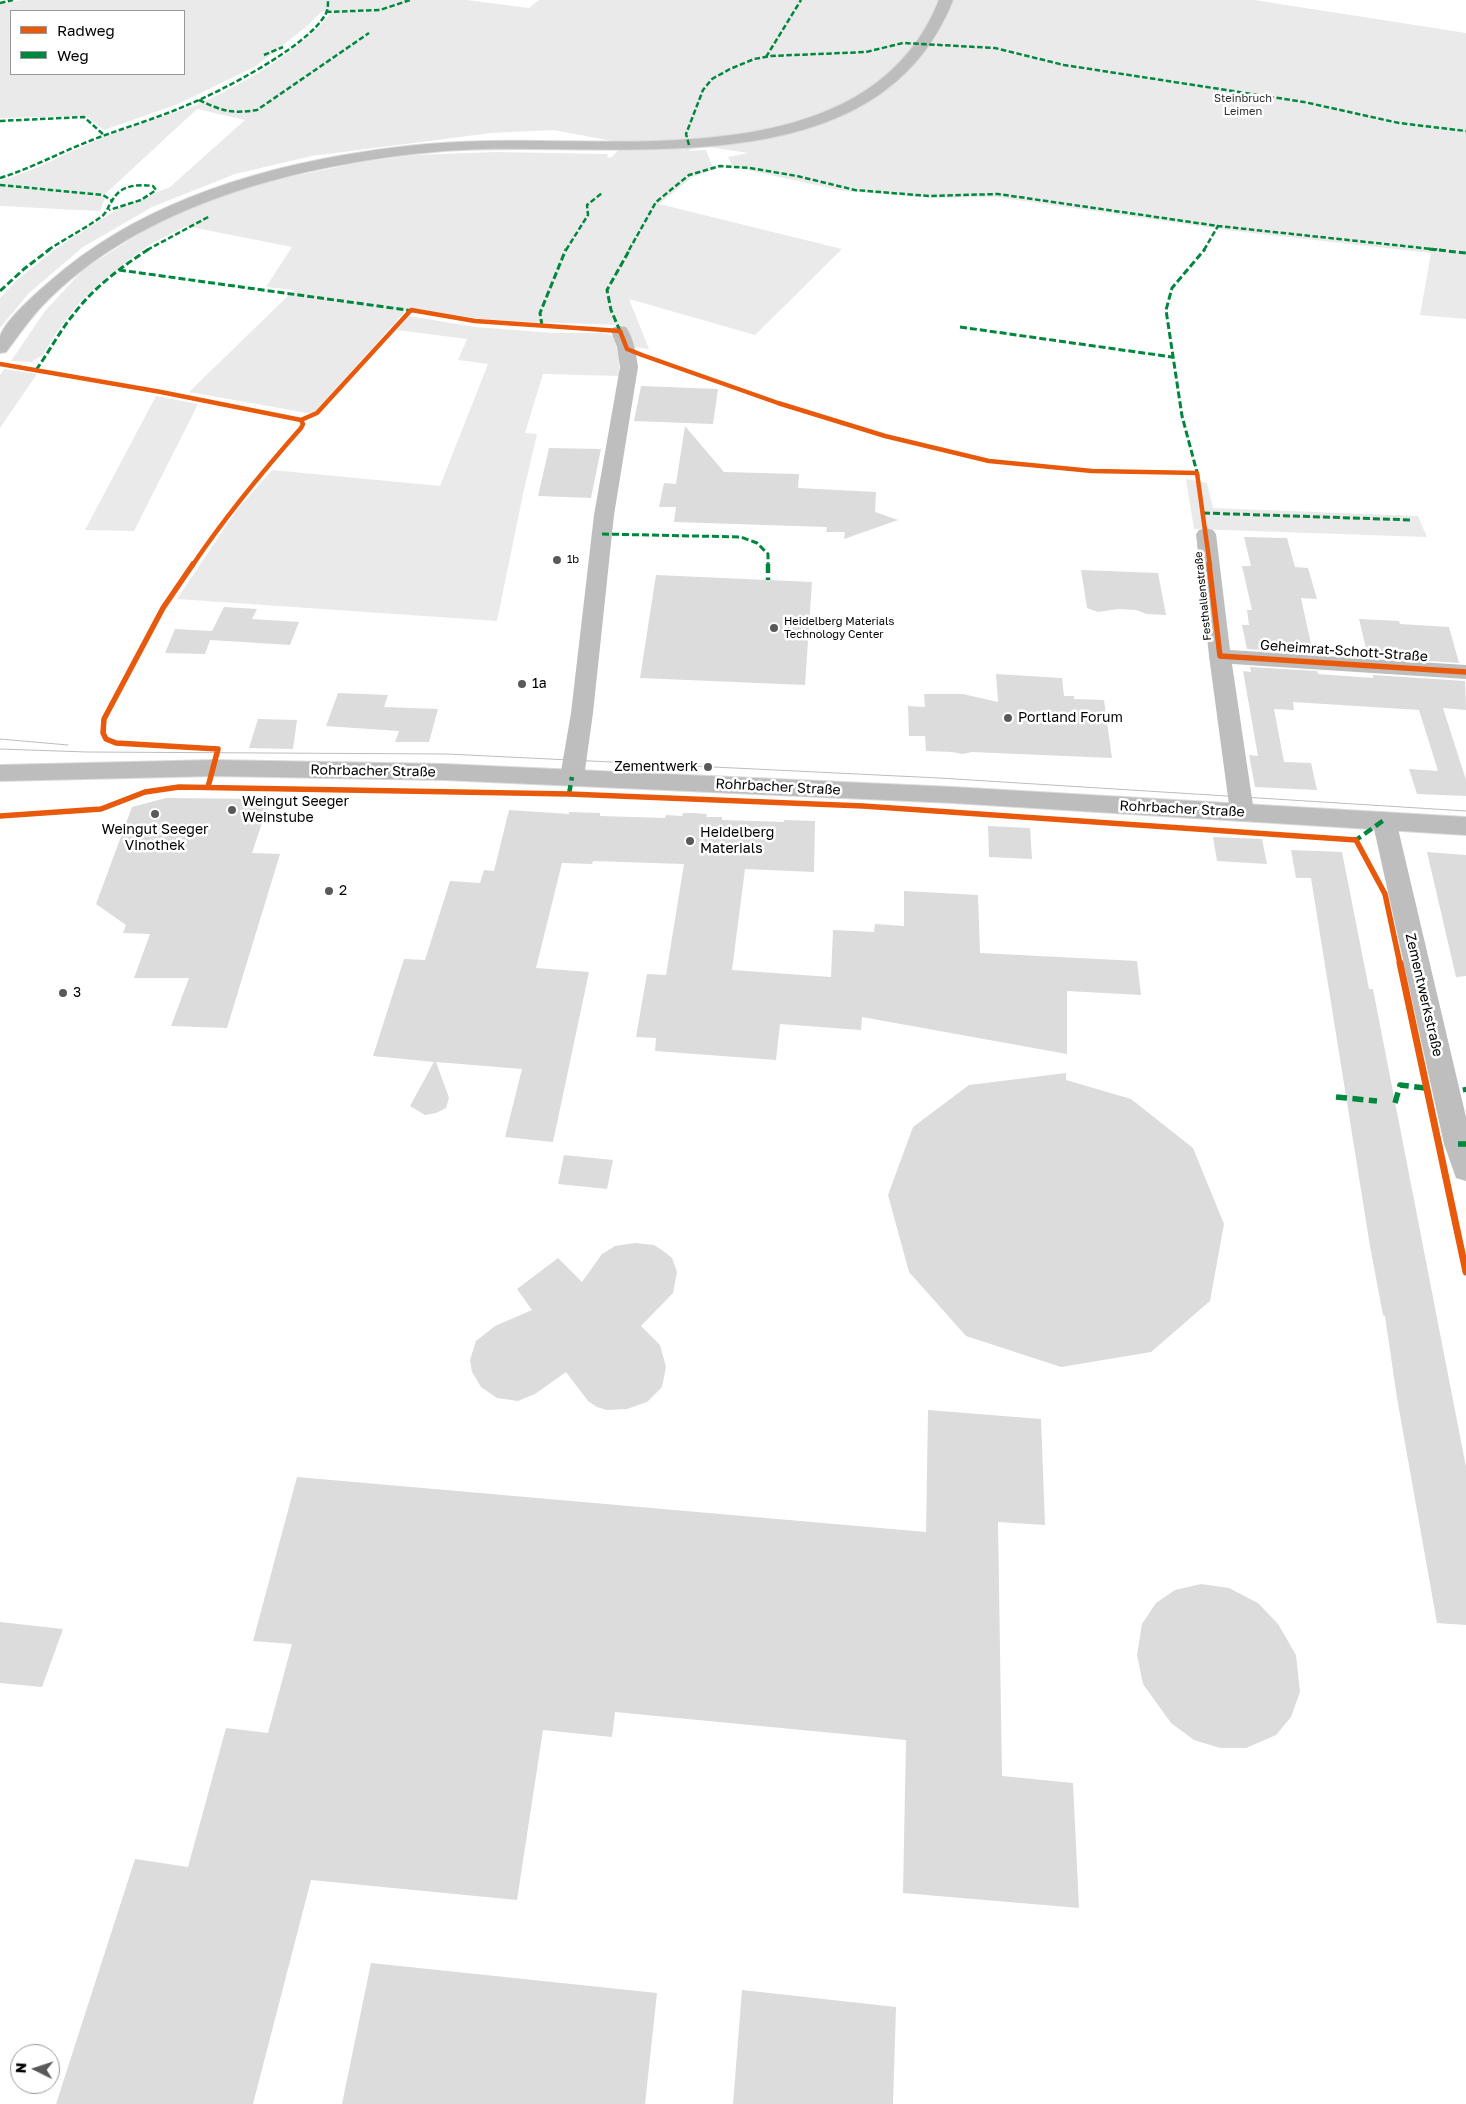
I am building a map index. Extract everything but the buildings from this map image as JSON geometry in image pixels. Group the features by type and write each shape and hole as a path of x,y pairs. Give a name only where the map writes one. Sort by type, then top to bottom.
{"main road":[{"path":"1,346 20,321 48,291 110,243 178,208 245,183 332,162 436,147 508,145 650,147 730,141 770,133 819,119 859,103 871,95 919,49 935,26 946,0"},
{"name":"Rohrbacher Straße","path":"0,772 89,772 214,768 434,771 953,795 1466,826"}],"street":[{"path":"572,777 582,713 604,515 629,366 626,347 620,330"},
{"name":"Festhallenstraße","path":"1206,534 1220,656 1242,812"},
{"name":"Geheimrat-Schott-Straße","path":"1220,656 1466,672"},
{"name":"Zementwerkstraße","path":"1384,820 1455,1086 1466,1169"}],"green space":[{"name":"Steinbruch Leimen","path":"21,0 466,0 529,8 539,0 1254,0 1466,33 1466,319 1420,315 1431,253 1234,231 996,197 930,198 844,191 733,167 728,157 749,153 694,145 689,151 706,150 714,170 692,177 659,204 842,249 755,335 629,299 649,349 630,347 622,325 481,319 408,308 313,414 189,392 294,290 266,287 292,247 186,226 149,245 103,280 77,305 58,330 43,355 31,362 11,361 45,311 84,269 158,222 247,186 361,162 416,155 495,152 608,154 607,158 612,157 624,143 553,130 491,133 312,156 235,174 152,207 83,247 29,293 0,328 0,298 16,281 57,248 119,208 170,187 245,120 197,109 103,196 105,198 100,211 0,206 0,181 39,167 89,143 206,101 246,80 286,54 304,40 332,11 321,12 306,27 256,66 178,104 104,130 86,116 0,118 0,4"},
{"path":"409,316 475,327 555,333 601,333 614,336 619,359 619,376 543,374 525,433 537,434 497,621 177,599 236,511 272,470 440,486 488,364 458,360 467,339 397,330"},
{"path":"4,369 37,374 0,428 0,375"},
{"path":"156,396 198,404 134,531 85,530"},
{"path":"1186,479 1207,483 1213,508 1418,516 1427,537 1194,529"}],"tram line":[{"path":"0,739 68,745"},
{"path":"0,749 87,752 447,754 939,778 1466,811"}],"marked path":[{"path":"0,3 13,0"},
{"path":"0,178 24,170 92,140 186,106 229,85 286,51 316,26 325,15 328,0"},
{"path":"326,12 380,10 400,5 410,0"},
{"path":"766,57 801,0"},
{"path":"199,100 215,108 236,113 257,110 369,33"},
{"path":"689,145 686,134 703,90 712,79 730,69 754,59 771,56 866,52 903,43 995,48 1064,65 1304,102 1399,123 1466,131"},
{"path":"264,55 283,47"},
{"path":"0,121 84,117 104,135"},
{"path":"620,331 611,310 607,290 656,202 689,175 720,166 750,168 797,176 855,190 929,196 998,194 1218,226 1466,253"},
{"path":"0,185 103,195 111,200"},
{"path":"0,291 36,259 103,216 117,193 131,186 142,185 153,186 156,190 141,200 109,210"},
{"path":"542,326 540,313 568,245 588,215 587,205 602,193"},
{"path":"36,370 73,314 108,278 157,244 210,216"},
{"path":"1198,476 1182,416 1166,310 1172,288 1198,258 1218,226"},
{"path":"119,270 414,311"},
{"path":"960,327 1172,357"},
{"path":"1203,513 1412,520"},
{"path":"602,534 741,537 757,543 768,554 768,580"},
{"path":"569,794 572,777"},
{"path":"1353,839 1356,840 1384,820"},
{"path":"1395,1103 1400,1085 1425,1088"},
{"path":"1465,1087 1466,1092"},
{"path":"1336,1097 1377,1101"},
{"path":"1458,1144 1466,1144"}],"cycle path":[{"path":"301,420 317,413 411,310 475,321 620,331 627,349 642,355 778,403 885,436 989,461 1092,471 1197,473 1220,656 1466,672"},
{"path":"0,364 161,392 301,420"},
{"path":"208,787 218,749 116,743 106,739 103,733 104,719 163,608 216,530 255,480 301,428 303,424 301,420"},
{"path":"0,816 101,809 145,792 179,787 569,794 863,806 1356,840 1385,894 1466,1272"}],"place":[{"name":"1b","path":"557,560"},
{"name":"Heidelberg Materials Technology Center","path":"774,628"},
{"name":"1a","path":"522,684"},
{"name":"Portland Forum","path":"1008,718"},
{"name":"Zementwerk","path":"708,767"},
{"name":"Weingut Seeger Weinstube","path":"232,810"},
{"name":"Weingut Seeger Vinothek","path":"155,814"},
{"name":"Heidelberg Materials","path":"690,841"},
{"name":"2","path":"329,891"},
{"name":"3","path":"63,993"}]}
